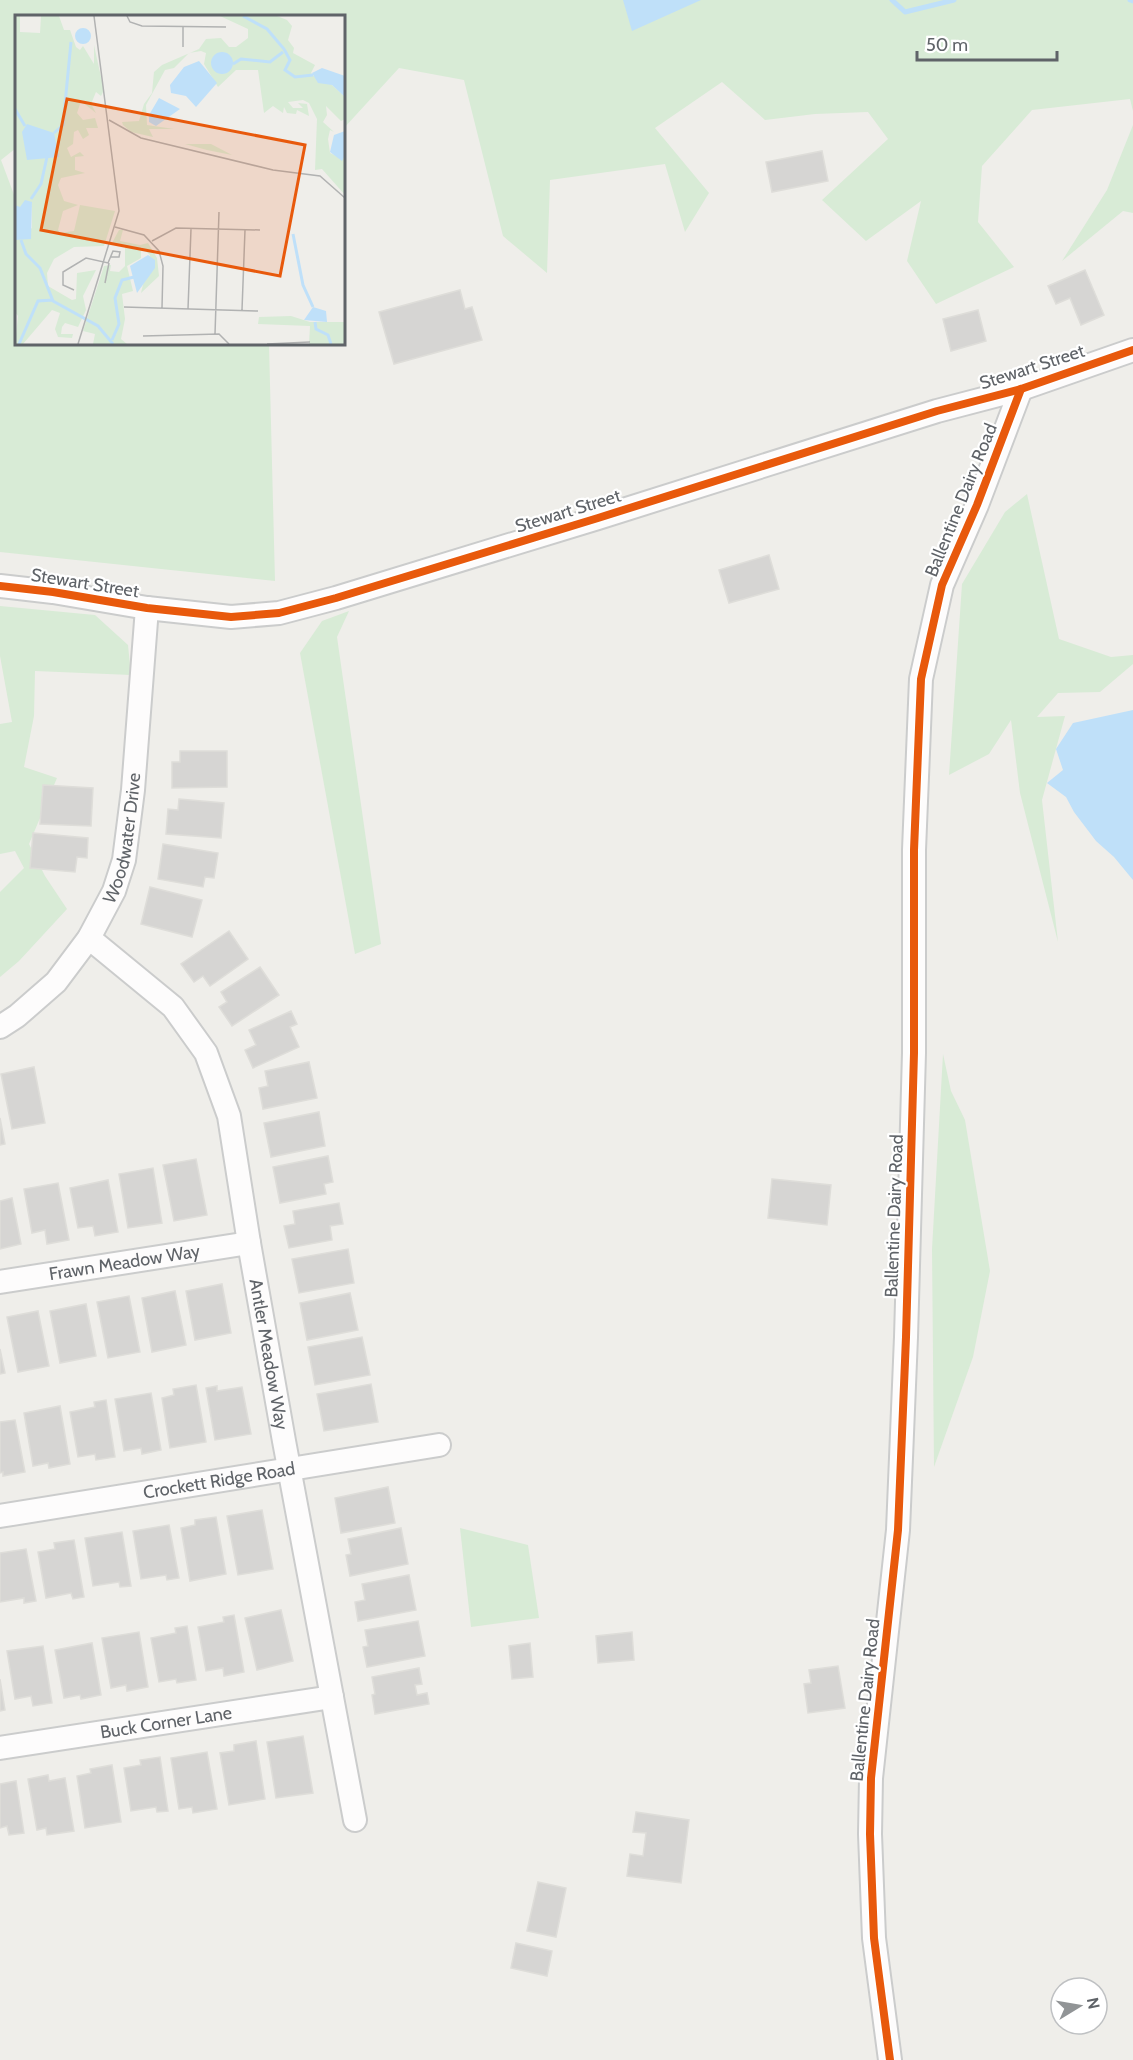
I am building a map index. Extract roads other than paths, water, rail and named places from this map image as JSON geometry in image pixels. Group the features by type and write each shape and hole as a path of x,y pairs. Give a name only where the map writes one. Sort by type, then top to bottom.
{"street":[{"name":"Stewart Street","path":"0,586 53,592 147,608 231,617 279,613 587,522 937,411 1021,389 1133,350"},
{"name":"Ballentine Dairy Road","path":"890,2060 874,1938 870,1834 871,1779 898,1530 906,1336 913,1065 914,850 921,679 942,585 978,505 1021,389"},
{"name":"Woodwater Drive","path":"0,1026 17,1016 56,982 89,938 114,891 124,860 134,790 147,608"},
{"name":"Antler Meadow Way","path":"89,938 173,1007 206,1053 229,1116 289,1470 355,1820"},
{"name":"Frawn Meadow Way","path":"0,1282 249,1243"},
{"name":"Crockett Ridge Road","path":"0,1516 440,1445"},
{"name":"Buck Corner Lane","path":"0,1748 332,1697"}],"water":[{"path":"623,0 701,0 632,31"},
{"path":"1133,710 1133,880 1114,857 1096,841 1074,812 1066,797 1047,783 1063,770 1056,749 1073,723"}],"waterway":[{"path":"892,0 905,12 954,0"}]}
